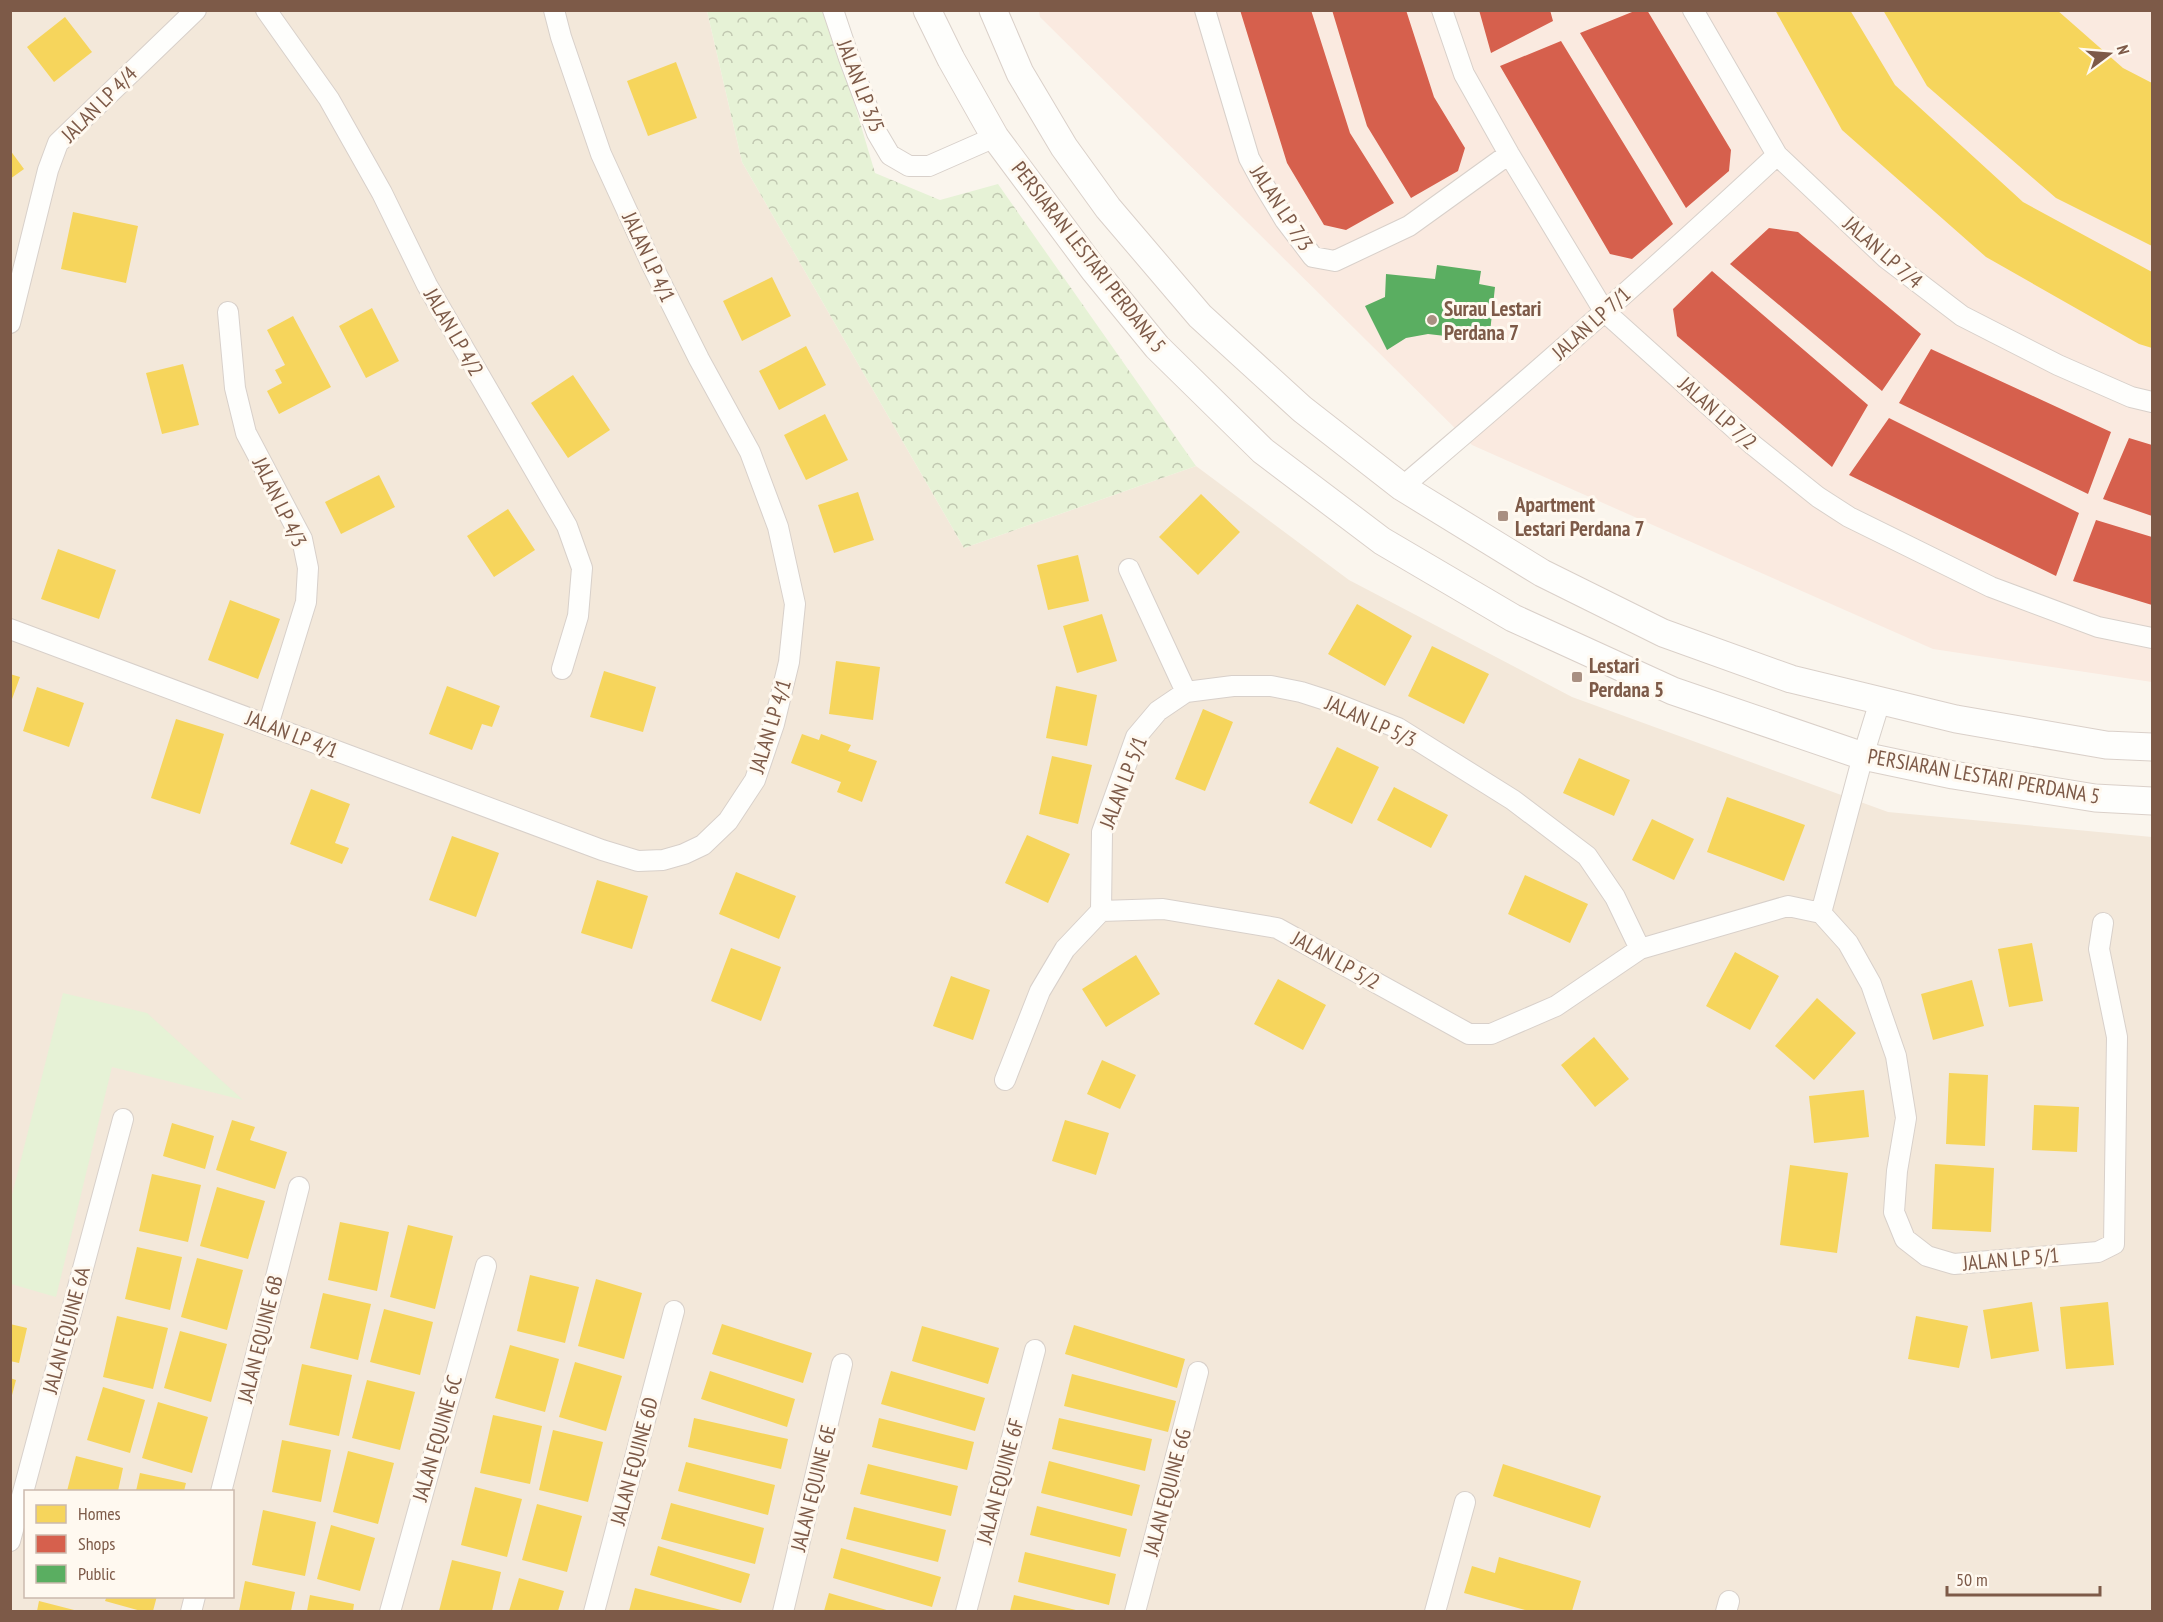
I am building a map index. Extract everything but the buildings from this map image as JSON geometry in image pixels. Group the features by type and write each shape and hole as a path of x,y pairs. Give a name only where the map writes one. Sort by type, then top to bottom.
{"main road":[{"name":"PERSIARAN LESTARI PERDANA 5","path":"927,10 951,59 995,137 1094,270 1157,347 1263,451 1382,541 1513,618 1673,691 1863,756 1953,775 2095,798 2152,801"},
{"path":"993,10 1020,73 1064,147 1108,208 1200,316 1302,409 1402,487 1542,573 1663,633 1791,679 1956,719 2106,745 2152,747"}],"street":[{"name":"JALAN LP 4/4","path":"10,323 15,285 58,143 196,10"},
{"name":"JALAN LP 4/2","path":"266,10 329,99 382,193 427,285 567,526 582,568 578,616 562,669"},
{"name":"JALAN LP 4/1","path":"10,629 591,846 638,861 663,860 684,854 703,845 728,821 755,780 774,724 789,662 795,604 778,527 750,452 662,285 601,153 561,38 554,10"},
{"name":"JALAN LP 3/5","path":"833,10 877,133 890,155 909,166 929,166 995,137"},
{"name":"JALAN LP 7/3","path":"1205,10 1249,158 1286,220 1313,257 1335,261 1409,226 1509,154"},
{"name":"JALAN LP 7/2","path":"1442,10 1464,74 1509,154 1604,311 1754,445 1818,497 1849,517 1991,588 2098,627 2152,638"},
{"name":"JALAN LP 7/4","path":"1693,10 1777,155 1886,258 1962,316 2058,365 2131,398 2152,402"},
{"name":"JALAN LP 7/1","path":"1402,487 1690,237 1777,155"},
{"name":"JALAN LP 4/3","path":"228,312 235,388 246,433 302,539 308,568 306,602 268,725"},
{"path":"1129,569 1186,692"},
{"name":"JALAN LP 5/3","path":"1186,692 1233,686 1271,686 1301,692 1332,702 1398,728 1513,800 1587,856 1615,897 1640,949"},
{"name":"JALAN LP 5/1","path":"1101,911 1102,832 1136,737 1158,711 1186,692"},
{"path":"1640,949 1788,906 1821,913 1880,701"},
{"name":"JALAN LP 5/2","path":"1101,911 1163,909 1277,928 1469,1034 1491,1034 1556,1006 1640,949"},
{"path":"1005,1080 1040,991 1065,949 1101,911"},
{"name":"JALAN LP 5/1","path":"1821,913 1848,943 1871,984 1896,1056 1906,1119 1897,1171 1894,1212 1905,1239 1927,1256 1954,1264 2098,1252 2114,1244 2117,1037 2100,949 2103,923"},
{"name":"JALAN EQUINE 6A","path":"10,1541 123,1119"},
{"name":"JALAN EQUINE 6B","path":"221,1490 299,1187"},
{"name":"JALAN EQUINE 6C","path":"390,1611 486,1266"},
{"name":"JALAN EQUINE 6D","path":"594,1611 674,1311"},
{"name":"JALAN EQUINE 6F","path":"966,1611 1035,1350"},
{"name":"JALAN EQUINE 6E","path":"783,1611 842,1364"},
{"name":"JALAN EQUINE 6G","path":"1135,1611 1198,1372"},
{"path":"1435,1611 1466,1502"}],"shaded area":[{"path":"11,11 707,11 742,162 964,548 1196,466 1349,580 1572,697 1888,812 2152,837 2152,1611 11,1612"},
{"path":"1039,11 2152,11 2152,682 1933,649 1472,445 1040,17"}],"green space":[{"path":"707,11 827,11 875,173 940,200 998,184 1196,466 964,548 742,162"},
{"path":"63,993 147,1013 243,1100 112,1067 56,1297 11,1284 11,1199"}],"place":[{"name":"Surau Lestari Perdana 7","path":"1432,320"},
{"name":"Apartment Lestari Perdana 7","path":"1503,516"},
{"name":"Lestari Perdana 5","path":"1577,677"}]}
